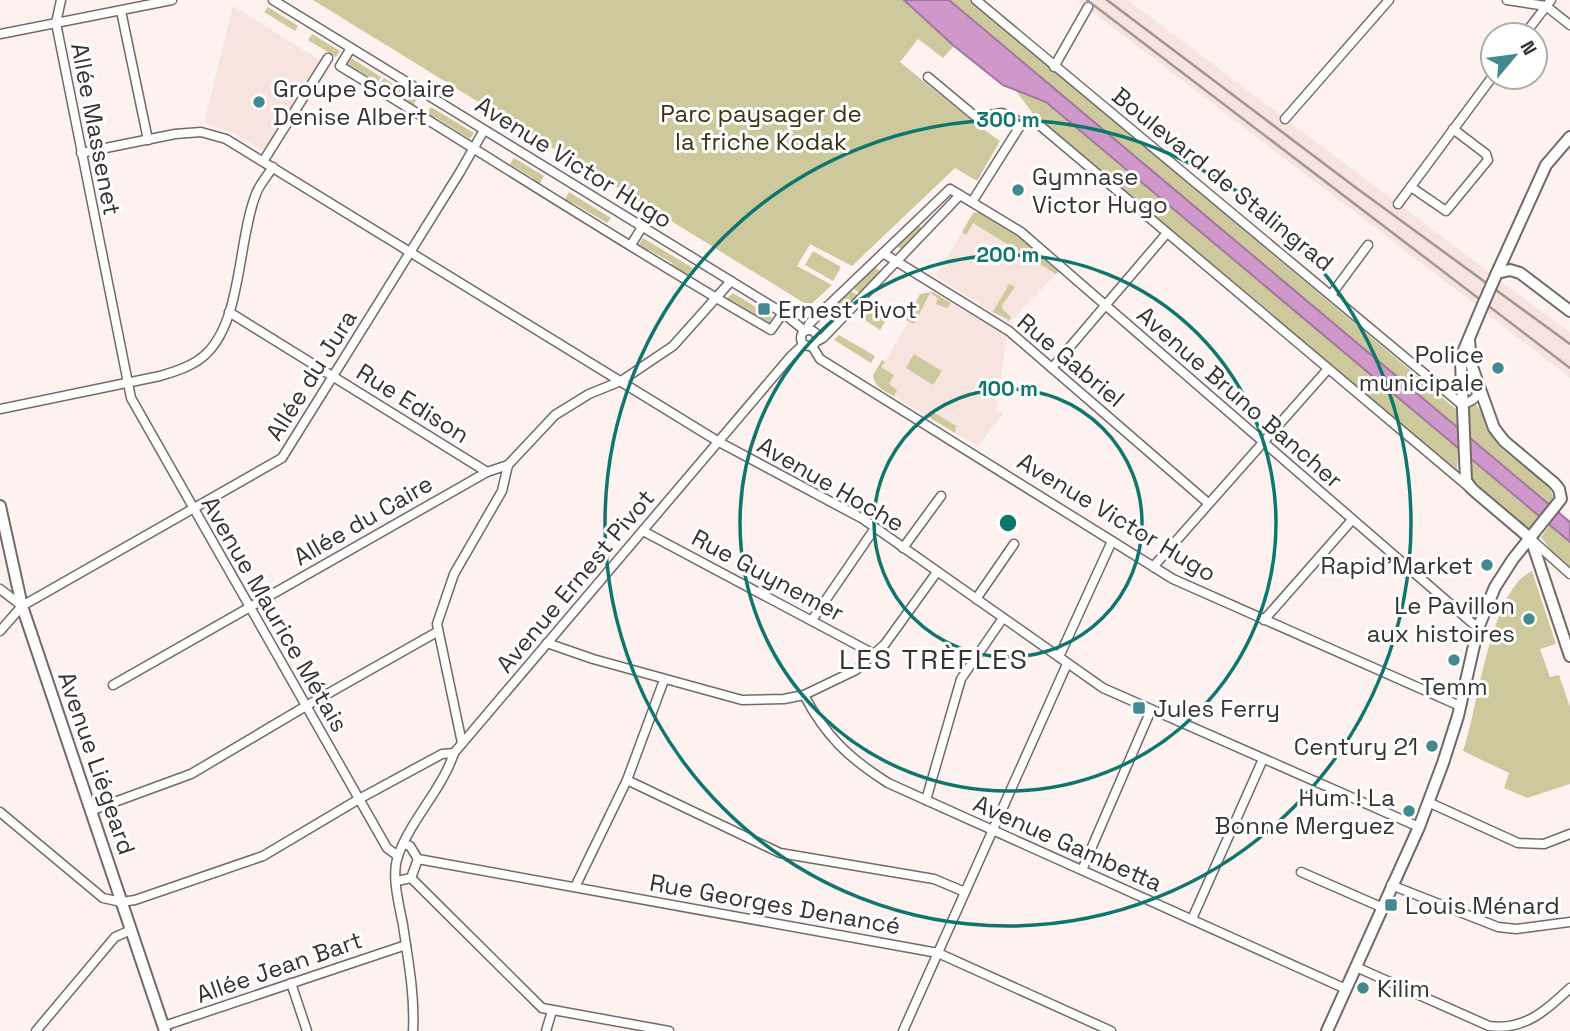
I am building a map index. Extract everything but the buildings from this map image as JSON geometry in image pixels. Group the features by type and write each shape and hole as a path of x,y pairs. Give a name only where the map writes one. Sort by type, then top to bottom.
{"street":[{"path":"56,23 61,0"},
{"path":"0,34 172,0"},
{"name":"Avenue Victor Hugo","path":"273,0 783,313 806,331 815,333 811,344 820,359 1173,579 1460,706"},
{"name":"Boulevard de Stalingrad","path":"976,0 1461,404"},
{"path":"1285,119 1389,0"},
{"path":"1507,0 1548,3 1570,25"},
{"path":"1534,21 1548,3"},
{"path":"1054,67 1088,7"},
{"path":"121,10 148,140"},
{"name":"Allée Massenet","path":"56,23 128,384"},
{"name":"Avenue Victor Hugo","path":"351,48 340,66 716,298 771,330 783,313"},
{"path":"264,160 328,58"},
{"path":"928,77 976,117 1002,113 1022,123 1037,123 1465,486 1472,489"},
{"path":"1398,204 1482,91"},
{"path":"972,202 1022,123"},
{"path":"1411,187 1446,211 1488,160 1486,154 1453,129"},
{"name":"Allée du Jura","path":"0,631 22,606 282,458 484,130"},
{"name":"Avenue Hoche","path":"81,153 201,132 226,139 719,442 875,528 1103,688 1419,827"},
{"path":"1570,137 1543,172 1482,307 1461,363 1460,387 1466,481 1570,575"},
{"path":"0,409 128,384 182,369 207,353 221,334 229,312 256,193 273,167"},
{"path":"811,344 800,338 809,324 950,188 960,195"},
{"name":"Avenue Bruno Bancher","path":"960,195 1021,232 1478,628"},
{"name":"Avenue Ernest Pivot","path":"398,856 449,768 454,752 791,356 823,338 960,195"},
{"path":"631,245 642,227"},
{"path":"1052,368 1167,233"},
{"path":"1331,295 1368,245"},
{"name":"Rue Gabriel","path":"883,253 1009,331 1208,503"},
{"path":"1497,274 1510,270 1520,273 1570,311"},
{"path":"462,743 437,632 439,614 448,588 502,491 508,466 538,430 555,415 579,399 621,381 673,346 731,281"},
{"name":"Rue Edison","path":"229,312 487,472 508,466"},
{"path":"1327,1031 1419,827 1444,763 1478,628 1495,587 1513,559 1563,497 1554,483 1504,441 1494,428 1471,364 1469,340"},
{"path":"1153,567 1328,369"},
{"name":"Avenue Maurice Métais","path":"128,384 131,398 249,607 387,848 398,856"},
{"path":"1444,389 1471,385 1481,394"},
{"path":"1461,404 1481,394"},
{"name":"Allée du Caire","path":"113,685 487,472"},
{"path":"903,548 941,496"},
{"name":"Avenue Liégeard","path":"0,506 22,606 164,1029"},
{"path":"1264,620 1352,520"},
{"path":"812,620 875,528"},
{"name":"Rue Guynemer","path":"643,531 874,654"},
{"path":"1531,539 1570,656"},
{"path":"1059,657 1112,541"},
{"path":"976,599 1014,544"},
{"path":"547,643 664,680 742,700 784,699 804,695 856,670 885,644 937,572"},
{"path":"0,589 22,606"},
{"path":"926,800 961,679 1003,618"},
{"path":"90,811 191,774 437,632"},
{"path":"903,1031 1067,664"},
{"path":"575,887 627,780 664,680"},
{"name":"Avenue Gambetta","path":"804,695 832,740 859,765 888,783 1346,989"},
{"path":"1082,870 1151,710"},
{"path":"0,812 103,898 121,902 135,900 264,856 359,799 442,754 454,752"},
{"path":"1192,919 1263,759"},
{"path":"627,780 780,853 934,879 965,892"},
{"path":"1428,802 1518,843 1544,844 1570,834"},
{"path":"404,844 410,846 418,859 411,878"},
{"path":"398,856 397,881 414,1008 413,1031"},
{"name":"Rue Georges Denancé","path":"418,859 938,953 1111,1031"},
{"path":"1301,872 1381,907"},
{"path":"397,881 411,878"},
{"path":"411,878 542,1008 636,1028 669,1031"},
{"path":"1391,885 1498,927 1516,929 1570,922"},
{"path":"36,1031 115,937 131,930"},
{"name":"Allée Jean Bart","path":"164,1029 406,945"},
{"path":"1356,967 1489,1026 1504,1029 1517,1028 1533,1021 1570,988"},
{"path":"291,983 307,1031"},
{"path":"546,1031 552,1011"}],"shaded area":[{"path":"904,0 949,0 1570,522 1570,542 1046,102 1003,85 954,46"},
{"path":"1077,0 1128,0 1489,272 1475,304"},
{"name":"Groupe Scolaire Denise Albert","path":"233,6 331,67 272,156 233,133 204,123"},
{"path":"979,212 1059,271 1009,323 936,276 973,213"},
{"path":"1500,281 1570,332 1570,378 1486,313"},
{"path":"933,292 1007,336 996,409 1003,414 978,446 876,386 874,380 925,293"}],"green space":[{"name":"Parc paysager de la friche Kodak","path":"313,0 904,0 954,46 943,58 918,39 900,62 1000,141 977,181 955,168 852,266 810,244 797,266 832,285 809,306"},
{"path":"949,0 970,0 1409,369 1457,410 1457,428"},
{"path":"268,7 298,26 295,31 264,12"},
{"path":"312,34 340,51 336,57 308,40"},
{"path":"351,58 381,77 378,82 348,64"},
{"path":"384,78 417,99 414,104 419,108 417,110 407,104 408,101 380,84"},
{"path":"1016,91 1046,102 1458,448 1457,472 1034,115"},
{"path":"431,107 474,133 470,139 435,117 433,120 426,115"},
{"path":"514,158 544,176 539,185 533,178 510,164"},
{"path":"569,192 611,218 607,223 573,203 571,205 564,201"},
{"path":"979,212 1018,234 1059,271 1056,274 973,223 966,235 962,232 973,213"},
{"path":"917,225 923,229 903,250 895,245"},
{"path":"643,238 693,268 689,275 638,246"},
{"path":"813,251 841,267 833,281 805,265"},
{"path":"873,267 882,272 861,294 851,287"},
{"path":"1009,284 1015,287 1002,305 1003,310 1011,317 1009,320 993,312"},
{"path":"849,290 859,296 835,321 824,314"},
{"path":"933,292 951,303 947,308 936,304 938,298 930,293 914,324 906,320 920,294"},
{"path":"733,293 772,317 769,323 733,301 732,304 725,300"},
{"path":"871,302 890,314 880,330 857,315"},
{"path":"839,335 875,356 871,363 834,340"},
{"path":"914,354 942,371 933,385 906,368"},
{"path":"882,360 885,362 881,367 894,375 889,384 897,390 894,396 880,388 874,379 873,375"},
{"path":"1475,404 1500,447 1547,485 1554,501 1551,505 1469,437 1467,410"},
{"path":"930,410 956,426 955,433 927,416"},
{"path":"1470,458 1541,518 1528,529 1471,479"},
{"path":"1550,525 1570,542 1570,567 1541,537"},
{"path":"1532,571 1556,644 1540,649 1550,677 1559,675 1570,707 1570,784 1527,798 1504,788 1509,773 1463,751 1496,625 1518,582"}],"railway":[{"path":"1087,0 1570,368"},
{"path":"1107,0 1355,187 1570,344"}],"place":[{"name":"Groupe Scolaire Denise Albert","path":"259,102"},
{"name":"Gymnase Victor Hugo","path":"1018,190"},
{"name":"Ernest Pivot","path":"764,309"},
{"name":"Police municipale","path":"1498,368"},
{"name":"Rapid'Market","path":"1487,565"},
{"name":"Le Pavillon aux histoires","path":"1529,619"},
{"name":"Temm","path":"1454,660"},
{"name":"Jules Ferry","path":"1139,708"},
{"name":"Century 21","path":"1432,746"},
{"name":"Hum ! La Bonne Merguez","path":"1409,811"},
{"name":"Louis Ménard","path":"1391,905"},
{"name":"Kilim","path":"1363,988"}],"district":[{"name":"LES TRÈFLES","path":"934,659"}]}
